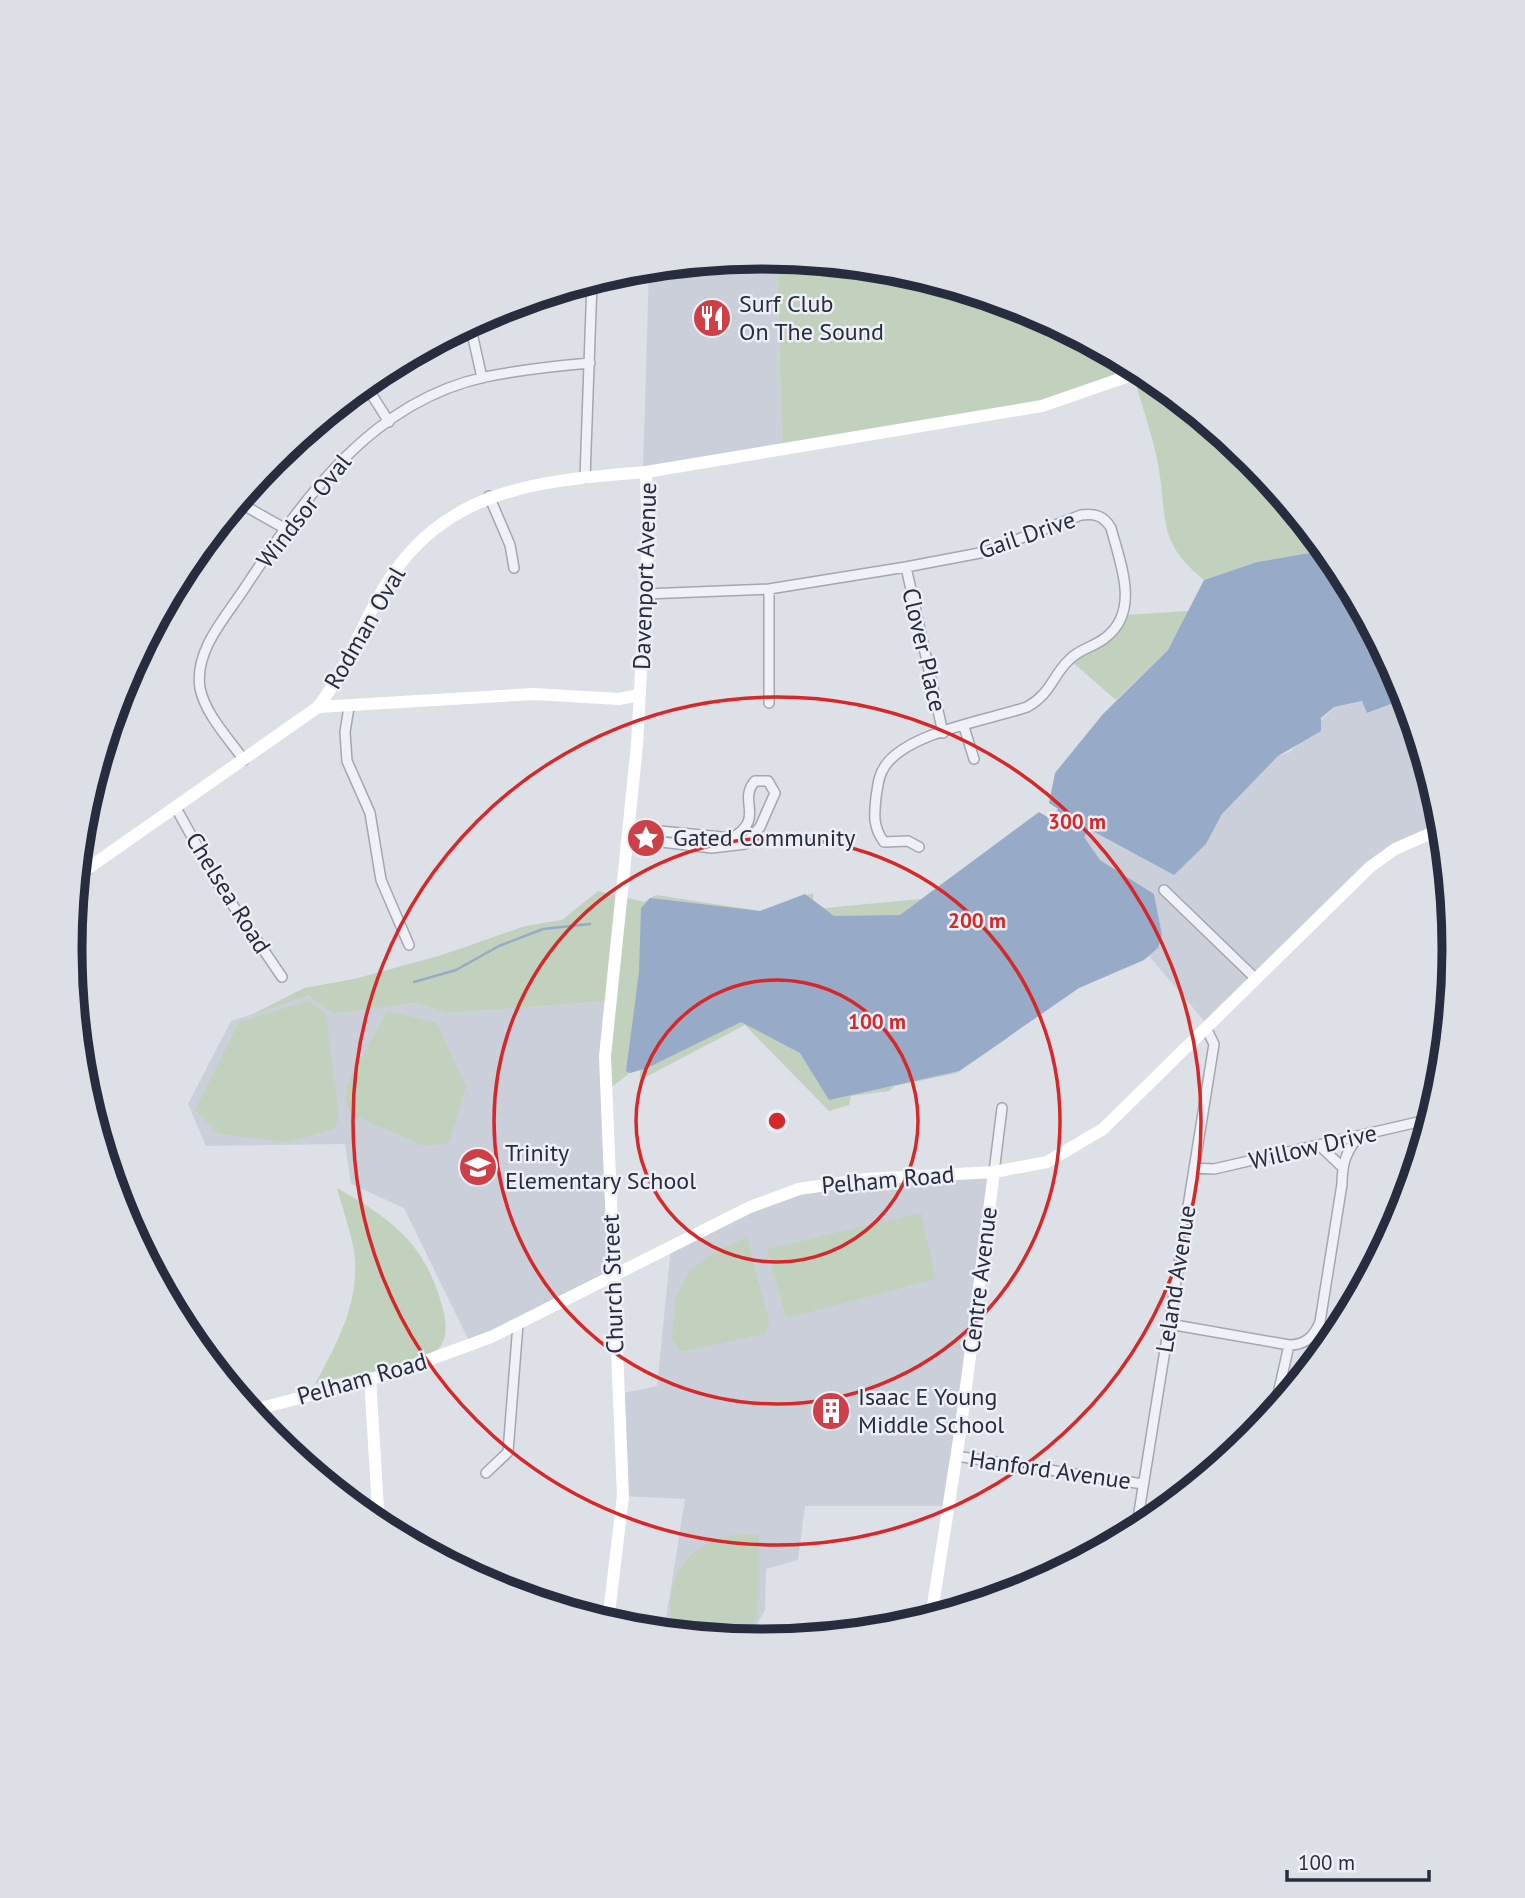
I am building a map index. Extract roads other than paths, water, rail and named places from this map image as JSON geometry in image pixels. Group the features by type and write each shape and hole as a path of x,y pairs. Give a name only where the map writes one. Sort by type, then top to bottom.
{"street":[{"path":"585,478 592,291"},
{"path":"472,334 482,378"},
{"name":"Windsor Oval","path":"244,760 204,700 200,667 204,651 284,528 329,471 350,451 422,401 482,378 590,363"},
{"name":"Davenport Avenue","path":"317,707 534,694 619,699 639,695 645,594 646,472 1042,406 1129,376"},
{"path":"371,393 389,422"},
{"name":"Rodman Oval","path":"317,707 339,678 382,591 399,565 444,523 489,496 539,484 646,472"},
{"path":"489,496 510,545 514,568"},
{"path":"246,506 284,528"},
{"name":"Gail Drive","path":"645,594 769,589 906,567 985,552 1081,515 1100,516 1111,528 1126,592 1118,624 1108,636 1065,663 1039,700 1027,708 943,733 901,751 886,765 879,778 874,829 884,842 908,841 919,847"},
{"name":"Clover Place","path":"906,567 943,733"},
{"path":"768,703 769,589"},
{"name":"Church Street","path":"609,1611 623,1496 605,1056 629,833 639,695"},
{"path":"87,869 317,707"},
{"path":"349,707 344,750 370,813 381,880 409,945"},
{"name":"Clover Place","path":"964,727 974,760"},
{"path":"755,781 768,781 775,793 760,827 745,844 712,848 629,833 732,838 749,824 752,812 748,795 755,781"},
{"name":"Chelsea Road","path":"176,808 217,881 282,977"},
{"name":"Pelham Road","path":"260,1408 438,1358 518,1324 750,1207 799,1189 866,1179 994,1172 1047,1162 1084,1142 1128,1106 1370,867 1395,849 1433,833"},
{"path":"1164,890 1255,978"},
{"name":"Leland Avenue","path":"1138,1516 1214,1044 1206,1028"},
{"name":"Centre Avenue","path":"933,1607 956,1456 1002,1108"},
{"name":"Willow Drive","path":"1194,1168 1214,1169 1421,1121"},
{"path":"1169,1324 1289,1345 1306,1341 1315,1333 1320,1322 1342,1184 1342,1167 1350,1146 1359,1136"},
{"path":"1320,1145 1342,1167"},
{"path":"486,1473 508,1452 518,1324"},
{"path":"1278,1393 1289,1345"},
{"path":"370,1378 378,1510"},
{"name":"Hanford Avenue","path":"956,1456 1143,1484"}],"water":[{"path":"1314,552 1352,609 1373,648 1396,702 1367,713 1362,701 1334,707 1321,718 1321,731 1278,756 1222,814 1206,844 1174,875 1089,829 1084,837 1100,860 1154,894 1162,935 1158,948 1144,960 1079,988 959,1071 829,1100 800,1053 741,1022 647,1068 630,1073 626,1071 639,972 641,908 650,898 760,911 805,894 834,916 900,915 1039,812 1051,819 1058,809 1049,803 1055,773 1103,714 1168,650 1204,580 1257,562"}],"waterway":[{"path":"414,982 456,970 499,946 543,929 590,924"}],"place":[{"name":"Surf Club On The Sound","path":"712,318"},
{"name":"Gated Community","path":"646,838"},
{"name":"Trinity Elementary School","path":"478,1167"},
{"name":"Isaac E Young Middle School","path":"831,1411"}]}
